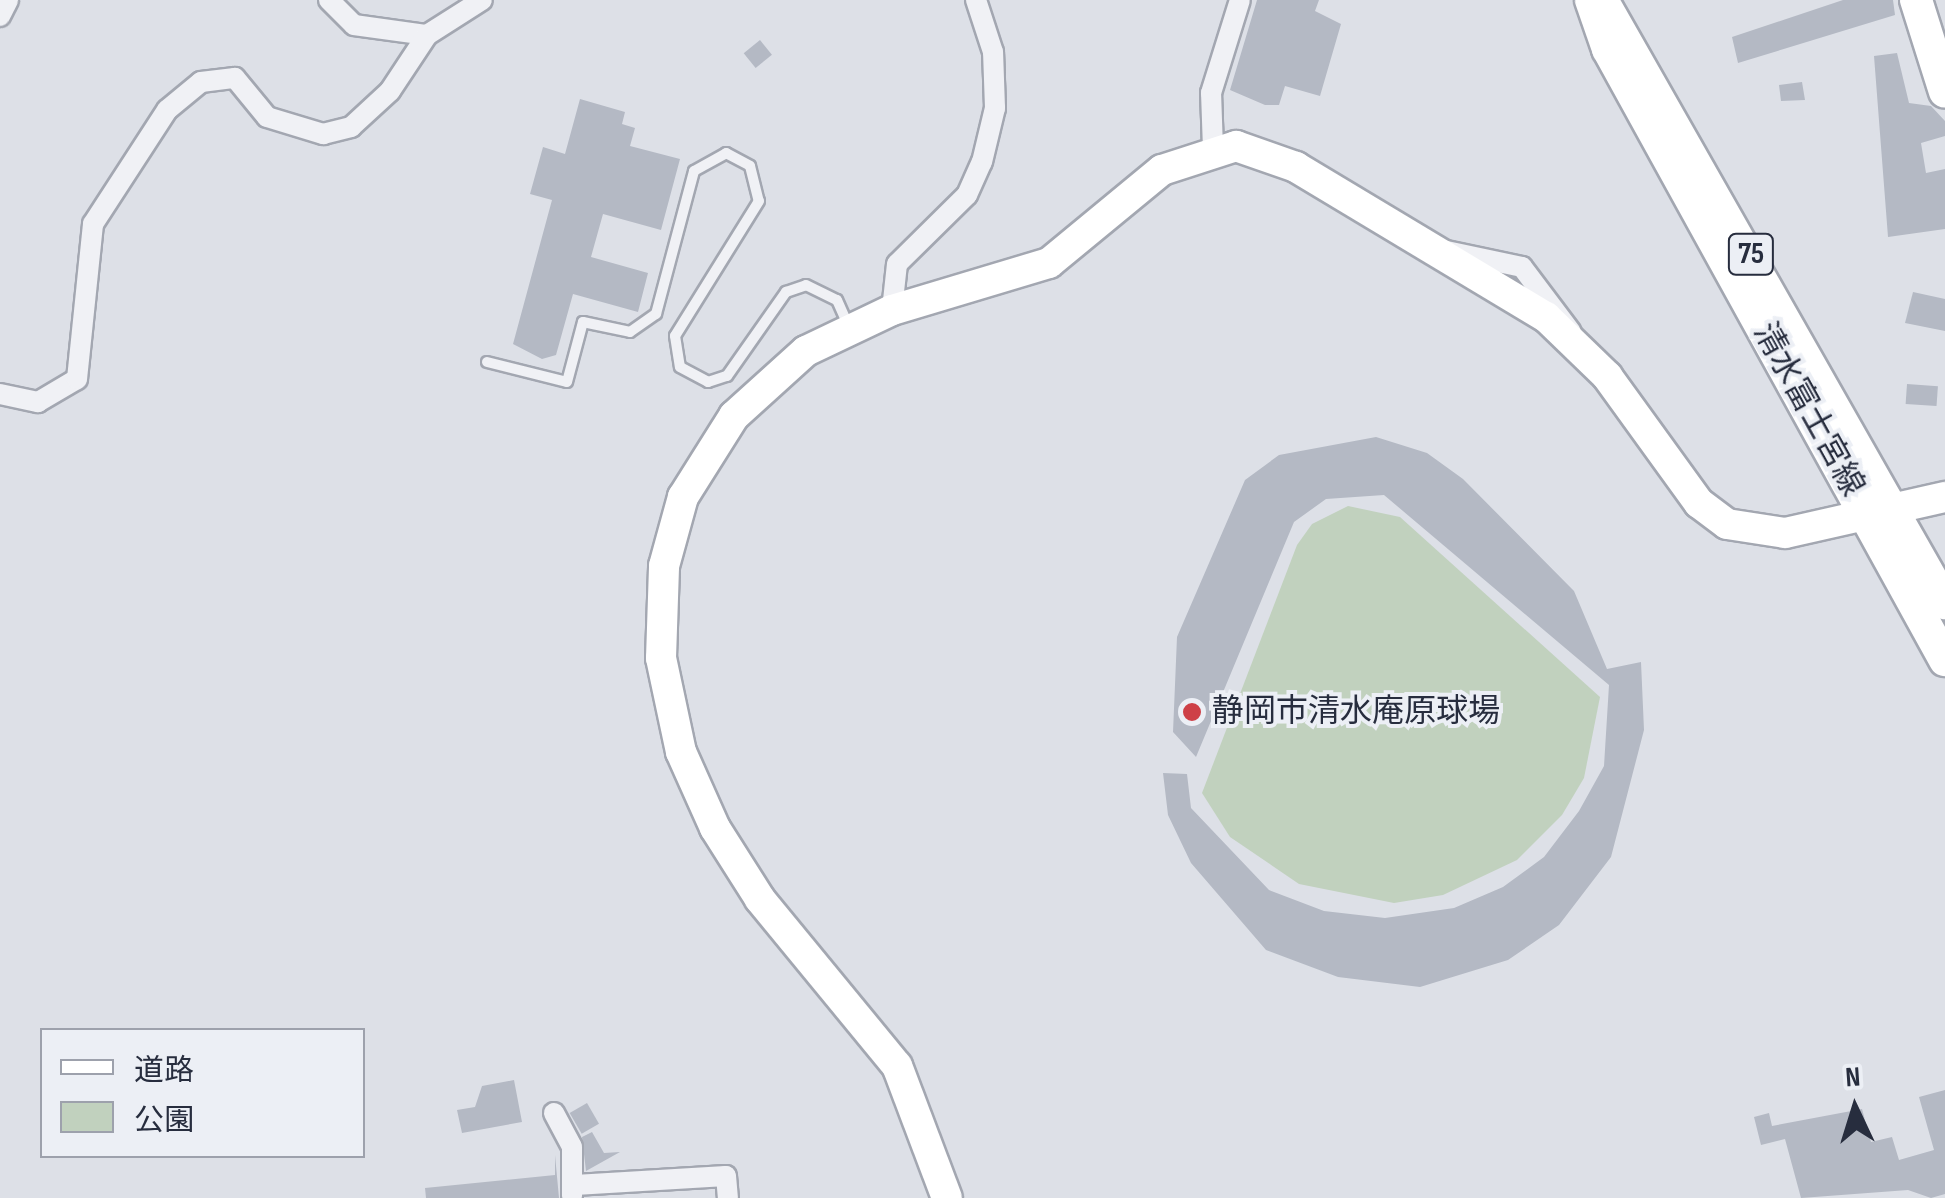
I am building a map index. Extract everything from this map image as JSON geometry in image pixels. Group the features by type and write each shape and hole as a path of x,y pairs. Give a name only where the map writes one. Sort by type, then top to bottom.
{"main road":[{"name":"清水富士宮線","path":"1591,0 1608,48 1881,514 1945,602"},
{"name":"清水富士宮線","path":"1602,0 1881,514 1945,660"},
{"path":"1916,0 1945,92"}],"street":[{"path":"0,16 8,0"},
{"path":"328,0 354,25 427,35"},
{"path":"0,394 38,402 77,379 92,224 166,110 201,82 234,78 267,116 323,134 351,127 390,92 427,35 482,0"},
{"path":"892,310 897,264 967,195 982,162 995,108 993,52 976,0"},
{"path":"1213,149 1212,94 1240,0"},
{"path":"947,1198 897,1066 760,899 715,828 681,752 660,658 664,566 698,467 755,393 848,326 1048,263 1162,170 1213,149 1266,153 1435,249 1575,340 1699,503 1728,524 1785,533 1945,497"},
{"path":"554,1113 572,1146 573,1191 726,1176 728,1198"}],"lane":[{"path":"487,362 566,382 582,322 630,332 656,314 694,170 726,153 750,166 759,202 675,336 680,367 708,382 727,376 786,292 806,285 837,300 848,326"}],"green space":[{"path":"1348,506 1400,517 1600,697 1584,778 1562,815 1517,860 1443,895 1394,903 1299,884 1230,837 1202,793 1297,545 1312,524"}],"building":[{"path":"1257,0 1319,0 1315,11 1341,24 1320,96 1285,86 1279,105 1265,105 1230,90"},
{"path":"1843,0 1893,0 1895,15 1738,63 1732,37"},
{"path":"760,40 772,55 756,68 744,53"},
{"path":"1897,53 1909,103 1931,106 1945,121 1945,136 1921,143 1926,173 1945,169 1945,229 1888,237 1874,56"},
{"path":"1802,82 1805,100 1781,101 1779,85"},
{"path":"580,99 625,112 622,124 635,128 630,146 680,159 661,230 603,214 591,257 648,273 638,312 573,294 556,355 542,359 513,344 552,200 530,194 543,147 565,154"},
{"path":"1913,292 1945,299 1945,331 1905,323"},
{"path":"1907,384 1938,386 1937,406 1906,404"},
{"name":"静岡市清水庵原球場","path":"1376,437 1427,453 1463,479 1574,591 1607,669 1641,662 1644,730 1611,857 1559,925 1508,960 1420,987 1338,977 1266,950 1191,863 1168,815 1163,773 1187,774 1191,808 1269,890 1324,911 1385,918 1454,908 1503,887 1544,857 1579,811 1604,766 1609,685 1384,495 1326,499 1294,522 1196,757 1173,732 1177,637 1245,480 1279,455"},
{"path":"514,1080 522,1122 462,1133 457,1110 475,1107 482,1086"},
{"path":"1945,1090 1945,1194 1931,1198 1908,1190 1801,1198 1785,1139 1761,1145 1754,1117 1769,1113 1772,1126 1862,1109 1871,1142 1892,1137 1899,1160 1934,1150 1919,1097"},
{"path":"587,1103 599,1124 582,1134 570,1113"},
{"path":"592,1132 604,1153 620,1152 586,1171 582,1137"},
{"path":"555,1155 559,1198 426,1198 425,1188 555,1175"}],"place":[{"name":"静岡市清水庵原球場","path":"1192,712"}]}
